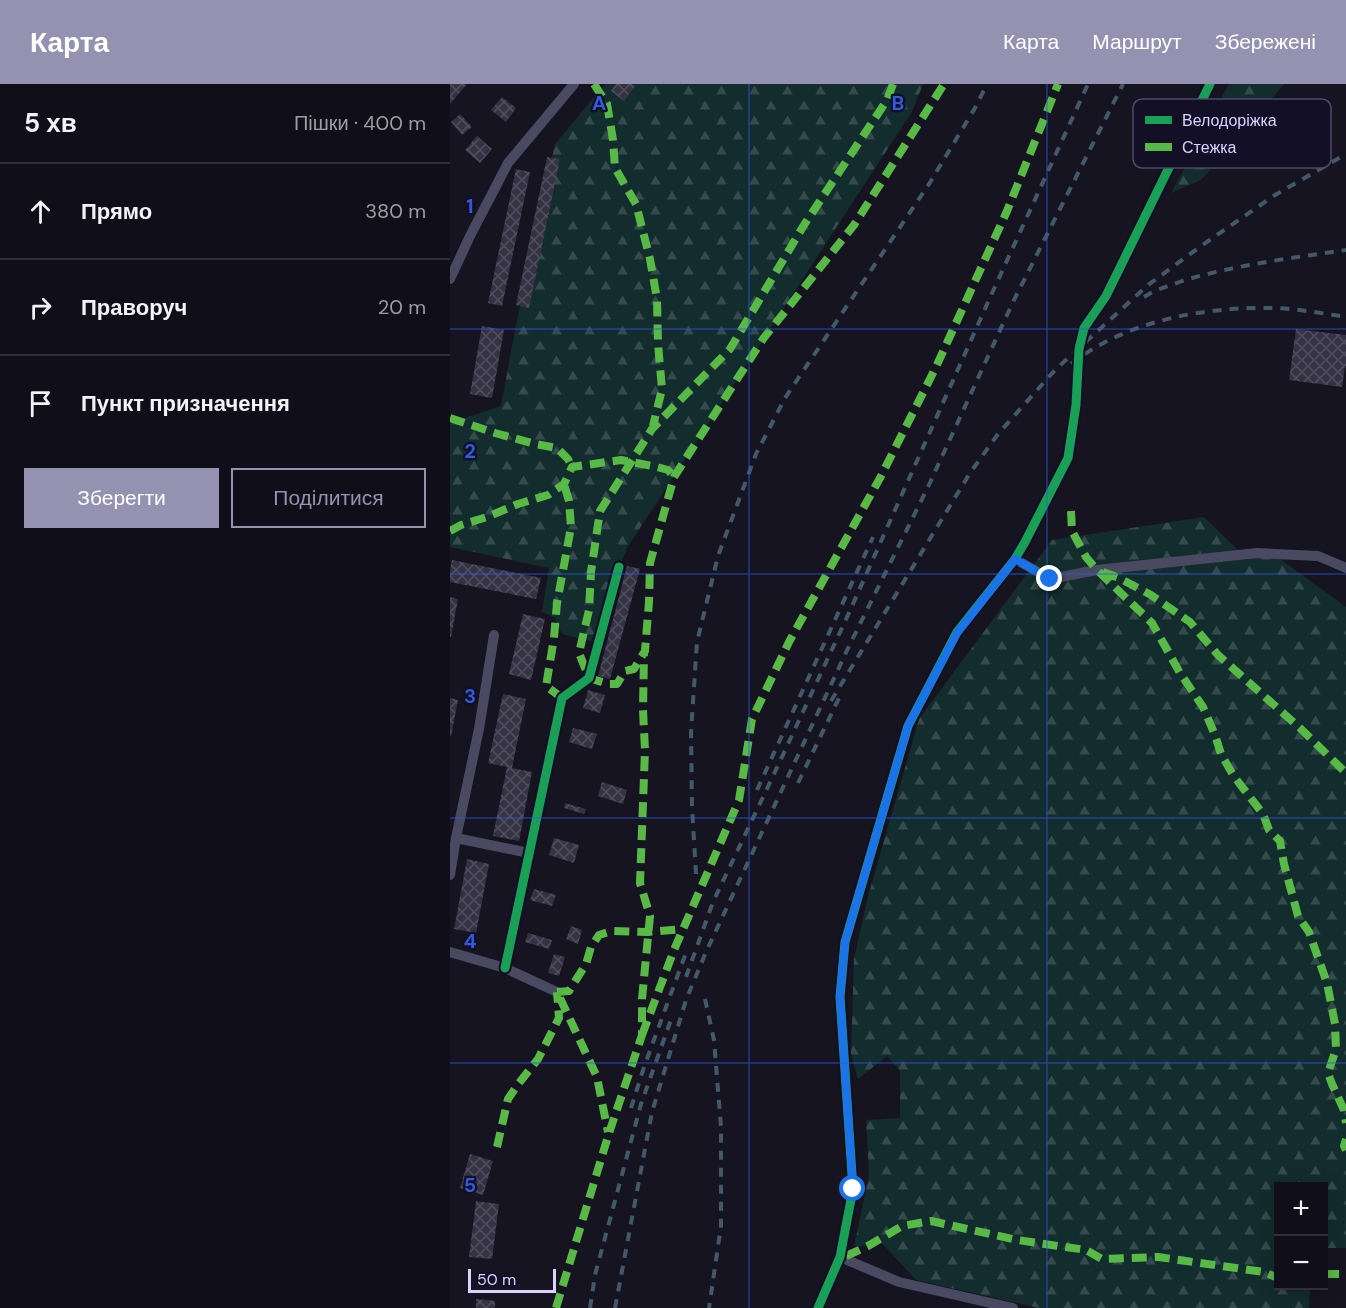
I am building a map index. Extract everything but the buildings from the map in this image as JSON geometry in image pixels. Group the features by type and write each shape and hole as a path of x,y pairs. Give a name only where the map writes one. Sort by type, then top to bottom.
{"street":[{"path":"450,279 508,163 574,84"},
{"path":"1203,99 1210,84"},
{"path":"818,1308 840,1257 853,1189 840,997 845,942 908,726 957,633 1015,559 1068,458 1076,405 1078,349 1084,328 1106,296 1169,168"},
{"path":"1015,559 1050,579 1097,570 1257,554 1318,556 1346,568"},
{"path":"505,968 562,698 589,678 619,567"},
{"path":"450,875 479,729 494,635"},
{"path":"456,838 529,853"},
{"path":"450,952 505,968 557,992"},
{"path":"840,1257 899,1282 1013,1308"}],"green space":[{"path":"605,84 923,84 913,110 627,548 591,641 562,634 555,618 542,612 549,568 450,547 450,423 501,406 555,144"},
{"path":"1229,84 1284,84 1271,99 1221,99"},
{"path":"1184,168 1211,168 1201,180 1171,193"},
{"path":"1204,517 1239,551 1265,548 1346,607 1346,1248 1328,1248 1328,1182 1274,1182 1274,1290 1310,1290 1309,1308 1039,1308 916,1280 878,1239 868,1246 854,1246 869,1175 866,1120 900,1118 900,1071 887,1056 858,1079 851,1054 854,959 867,900 919,719 1052,540"}],"railway":[{"path":"696,874 691,732 697,642 718,556 756,454 785,398 929,184 987,84"},
{"path":"686,977 713,902 848,615 1088,84"},
{"path":"615,1308 652,1112 686,1000 706,952 850,644 928,487 1013,302 1123,84"},
{"path":"1331,163 1346,154"},
{"path":"831,701 970,473 998,434 1055,370 1148,285 1275,195 1322,168"},
{"path":"1144,297 1182,281 1222,271 1263,262 1346,250"},
{"path":"1071,364 1092,349 1115,337 1164,320 1190,314 1216,310 1268,308 1346,317"},
{"path":"757,790 873,537"},
{"path":"798,783 841,694"},
{"path":"631,1108 687,950"},
{"path":"705,999 714,1040 721,1127 721,1226 709,1308"},
{"path":"590,1308 595,1275 641,1104 673,1014"}],"marked path":[{"path":"594,84 607,104 615,168 636,204 657,299 662,389 653,426"},
{"path":"893,84 887,100 804,225 730,349 652,429 600,511 591,572 589,610 579,653 589,678 608,684 617,684 625,671 634,669 645,651 650,563 674,477 763,339 854,225 944,84"},
{"path":"642,1035 674,950 739,800 752,719 789,642 880,478 936,367 1007,211 1058,84"},
{"path":"450,418 495,433 557,448 568,459 572,467"},
{"path":"450,531 518,504 548,495 564,484 572,467 621,460 668,470 674,477"},
{"path":"562,698 546,686 557,603 571,527 569,501 564,484"},
{"path":"1071,511 1072,531 1086,557 1152,623 1180,673 1203,707 1221,754 1233,775 1263,814 1269,830 1280,841 1298,916 1309,932 1327,983 1335,1024 1336,1049 1328,1073 1344,1110 1346,1123"},
{"path":"1103,572 1151,595 1190,622 1218,655 1301,729 1346,773"},
{"path":"556,1308 609,1133 642,1035 642,999 650,916 640,883 645,750 644,654"},
{"path":"557,992 569,991 586,964 591,947 599,935 612,931 648,932 683,929"},
{"path":"497,1147 508,1099 538,1059 559,1018 557,992"},
{"path":"560,998 597,1077 608,1132"},
{"path":"1346,1139 1344,1146 1346,1150"},
{"path":"846,1256 902,1226 931,1221 1017,1240 1086,1250 1102,1259 1158,1257 1264,1272 1274,1276"},
{"path":"1328,1274 1346,1274"}],"cycle path":[{"path":"1203,99 1210,84"},
{"path":"818,1308 840,1257 853,1189 840,997 845,942 908,726 957,632 1015,559 1068,458 1076,405 1079,349 1084,328 1106,296 1169,168"},
{"path":"505,968 562,698 589,678 619,567"}],"route":[{"path":"853,1189 840,997 845,942 908,726 957,633 1015,559 1050,579"}]}
